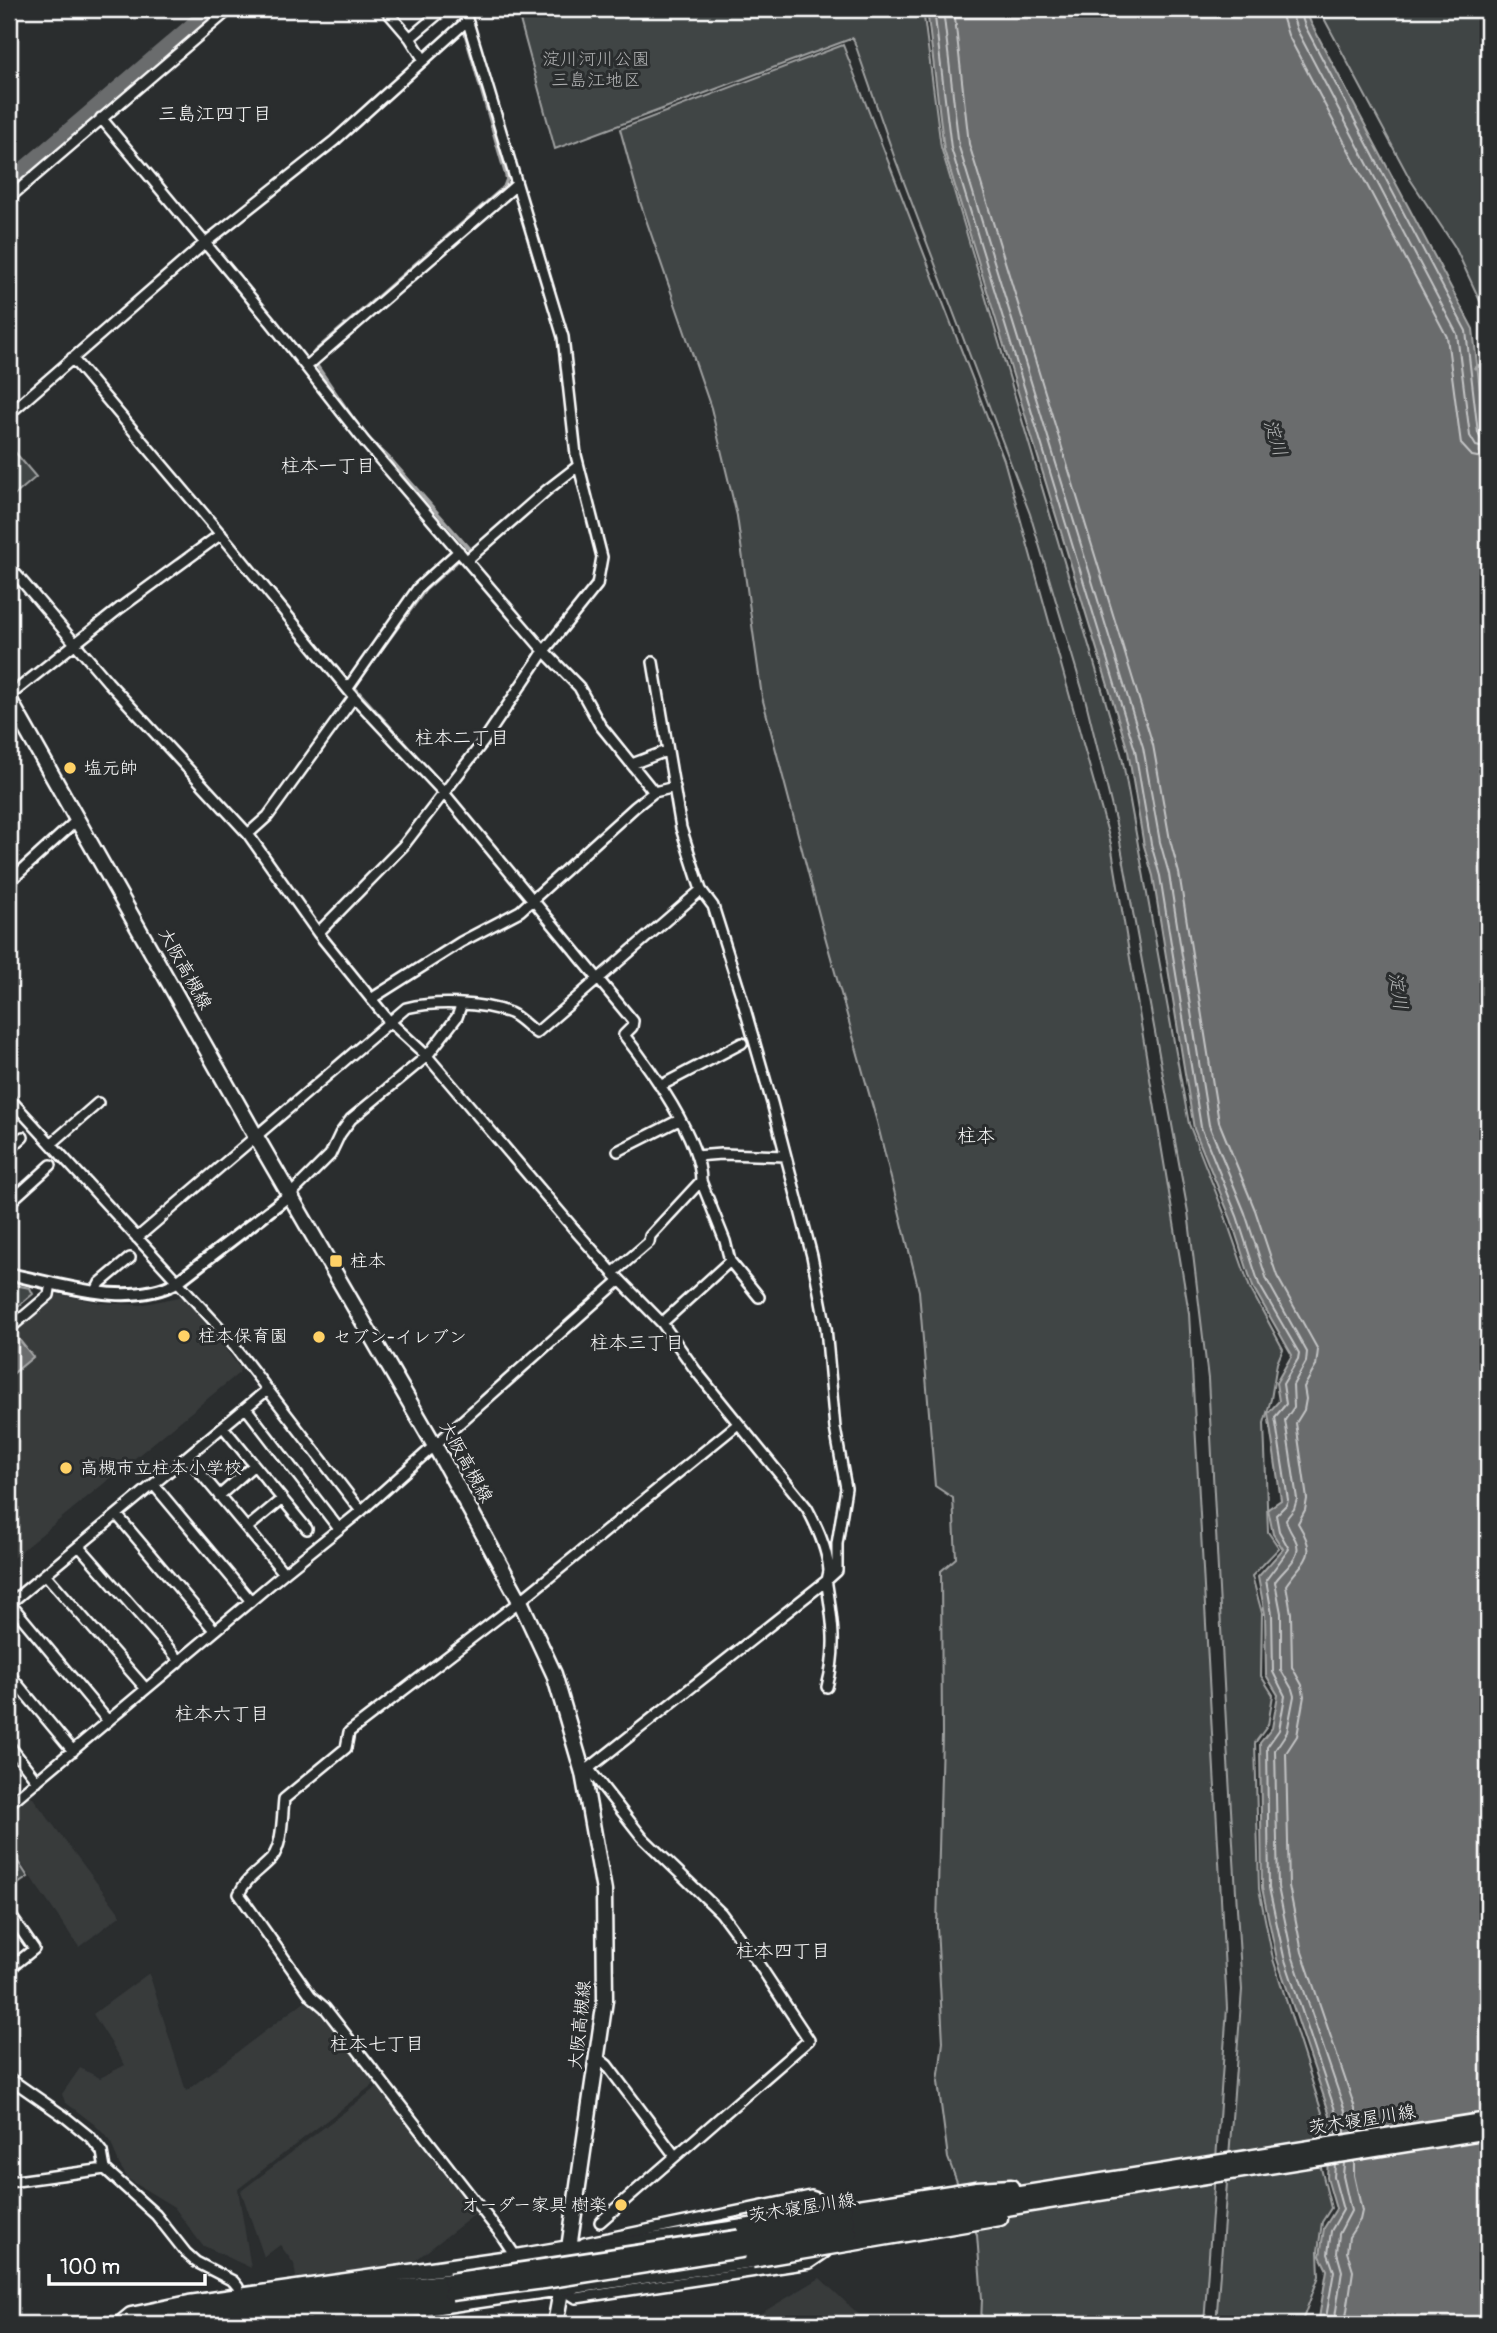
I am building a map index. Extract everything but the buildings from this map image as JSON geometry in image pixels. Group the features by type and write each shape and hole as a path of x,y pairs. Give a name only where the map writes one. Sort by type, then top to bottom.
{"main road":[{"name":"大阪高槻線","path":"9,697 255,1135 435,1446 520,1601 554,1674 585,1770 604,1891 605,2000 569,2248 555,2324"},
{"name":"茨木寝屋川線","path":"1100,2187 1488,2120"},
{"name":"茨木寝屋川線","path":"917,2216 1488,2131"},
{"path":"120,2324 131,2315 240,2296 569,2248 614,2246 744,2227 849,2226 917,2216 981,2222 1100,2187"},
{"path":"316,2324 751,2260 849,2226 917,2216"},
{"name":"茨木寝屋川線","path":"220,2324 849,2226"},
{"name":"茨木寝屋川線","path":"120,2324 451,2287"}],"street":[{"path":"211,9 219,18"},
{"path":"9,198 230,9"},
{"path":"385,9 410,38 424,60"},
{"path":"410,38 444,9"},
{"path":"318,933 404,845 483,742 544,651 597,585 602,557 578,466 563,337 464,9"},
{"path":"9,414 205,243 334,141 467,21"},
{"path":"102,118 365,442 544,651 579,687 600,726 654,792"},
{"path":"306,367 516,185"},
{"path":"72,358 354,697 444,793 633,1021 632,1027 624,1035 652,1071 696,1156 701,1167 701,1181 725,1241 730,1261 760,1297"},
{"path":"467,560 578,466"},
{"path":"9,697 75,643 221,534"},
{"path":"348,688 418,589 459,551"},
{"path":"9,566 248,834 318,933 371,999 427,1056 617,1277 662,1323 738,1424 807,1508 820,1534 829,1572 826,1581 833,1612 834,1663 827,1687"},
{"path":"600,2222 809,2040 721,1913 642,1837 585,1770 837,1571 837,1544 846,1488 835,1428 826,1328 812,1256 764,1074 713,906 701,890 681,828 653,662"},
{"path":"248,834 268,816 354,697"},
{"path":"632,764 666,751"},
{"path":"371,999 461,942 492,927 534,901 603,835 654,792 675,788"},
{"path":"9,882 78,820"},
{"path":"137,1238 406,1008 450,1002 461,1006 481,1006 512,1013 536,1033 701,890"},
{"path":"9,1274 125,1295 156,1292 177,1282 290,1194 330,1155 351,1119 427,1056 457,1017 461,1006"},
{"path":"660,1086 742,1043"},
{"path":"9,1098 221,1329 361,1511"},
{"path":"51,1144 98,1103"},
{"path":"618,1151 678,1120"},
{"path":"9,1150 23,1137"},
{"path":"696,1156 786,1156"},
{"path":"9,1203 51,1165"},
{"path":"9,1804 361,1511 435,1446 617,1277 649,1242 650,1236 701,1181"},
{"path":"96,1291 100,1283 130,1258"},
{"path":"662,1323 730,1261"},
{"path":"9,1329 49,1295 51,1283"},
{"path":"108,1721 9,1603 267,1390"},
{"path":"246,1408 339,1528"},
{"path":"516,2257 325,2008 311,1996 239,1894 244,1882 272,1857 278,1848 285,1799 289,1793 346,1748 349,1732 520,1601 738,1424"},
{"path":"223,1427 307,1529"},
{"path":"187,1457 284,1573"},
{"path":"219,1496 254,1465"},
{"path":"154,1485 251,1601"},
{"path":"247,1528 282,1499"},
{"path":"117,1515 215,1631"},
{"path":"79,1546 180,1661"},
{"path":"45,1574 146,1689"},
{"path":"9,1674 73,1751"},
{"path":"9,1745 37,1781"},
{"path":"9,1913 34,1949 9,1969"},
{"path":"597,2057 607,2065 675,2156"},
{"path":"9,2078 91,2138 102,2152 105,2169 156,2215 196,2262 233,2281 240,2296"},
{"path":"9,2182 105,2169"},
{"path":"560,2289 576,2298 810,2263 826,2252 819,2203 817,2198 811,2196 597,2239 569,2248"}],"shaded area":[{"name":"高槻市立柱本小学校","path":"58,1294 101,1303 140,1305 184,1296 240,1368 239,1373 9,1561 9,1336"},
{"path":"30,1794 121,1915 79,1947 9,1846 9,1810"},
{"path":"149,1973 186,2091 306,2000 321,2010 375,2083 238,2189 251,2268 202,2245 174,2207 128,2179 110,2140 65,2102 62,2094 80,2068 100,2078 125,2065 93,2014"},
{"path":"378,2086 478,2212 412,2263 296,2278 294,2264 280,2245 264,2257 241,2191"},
{"path":"820,2278 869,2324 743,2324"}],"green space":[{"name":"淀川河川公園 三島江地区","path":"517,9 923,9 941,147 1122,757 1189,1124 1250,1288 1283,1349 1277,1363 1264,1423 1268,1532 1279,1548 1252,1576 1262,1613 1261,1676 1273,1695 1268,1725 1255,1743 1259,1889 1273,1959 1324,2119 1321,2168 1331,2208 1322,2222 1318,2251 1319,2276 1301,2324 1216,2324 1242,1990 1208,1379 1188,1212 1119,836 1086,702 1030,514 894,156 853,38 555,149"},
{"path":"1319,9 1488,9 1488,311 1480,301 1455,247 1410,179"},
{"path":"843,45 1004,460 1111,844 1189,1313 1227,2008 1204,2324 981,2324 982,2299 977,2235 948,2158 938,2082 943,2042 937,1926 942,1736 941,1571 956,1558 953,1498 935,1486 919,1291 877,1122 762,697 737,516 711,408 640,202 620,129"},
{"path":"9,445 36,477 9,500"},
{"path":"9,1284 30,1288 33,1294 9,1314"},
{"path":"9,1848 28,1877 9,1890"}],"water":[{"name":"淀川","path":"927,9 1305,9 1473,329 1488,461 1488,2324 1318,2324 1327,2270 1320,2256 1324,2228 1336,2209 1327,2178 1330,2115 1277,1959 1262,1888 1260,1743 1272,1728 1278,1695 1266,1675 1265,1614 1258,1577 1283,1549 1273,1534 1268,1509 1281,1500 1268,1413 1279,1401 1276,1383 1292,1355 1253,1287 1231,1219 1194,1129 1153,876 1144,846 1128,751 944,150"},
{"path":"18,1338 33,1357 9,1377 9,1345"}],"waterway":[{"path":"9,184 214,9"},
{"path":"413,752 354,687 425,590 470,550 391,460 363,433 311,357 504,187 507,179 458,9"},
{"path":"1475,368 1488,361"}],"place":[{"name":"塩元帥","path":"70,768"},
{"name":"柱本","path":"336,1261"},
{"name":"柱本保育園","path":"184,1336"},
{"name":"セブン-イレブン","path":"319,1337"},
{"name":"高槻市立柱本小学校","path":"66,1468"},
{"name":"オーダー家具 樹楽","path":"621,2205"}],"district":[{"name":"三島江四丁目","path":"215,114"},
{"name":"柱本一丁目","path":"328,466"},
{"name":"柱本二丁目","path":"462,738"},
{"name":"柱本","path":"976,1136"},
{"name":"柱本三丁目","path":"637,1343"},
{"name":"柱本六丁目","path":"222,1714"},
{"name":"柱本四丁目","path":"783,1951"},
{"name":"柱本七丁目","path":"377,2044"}]}
